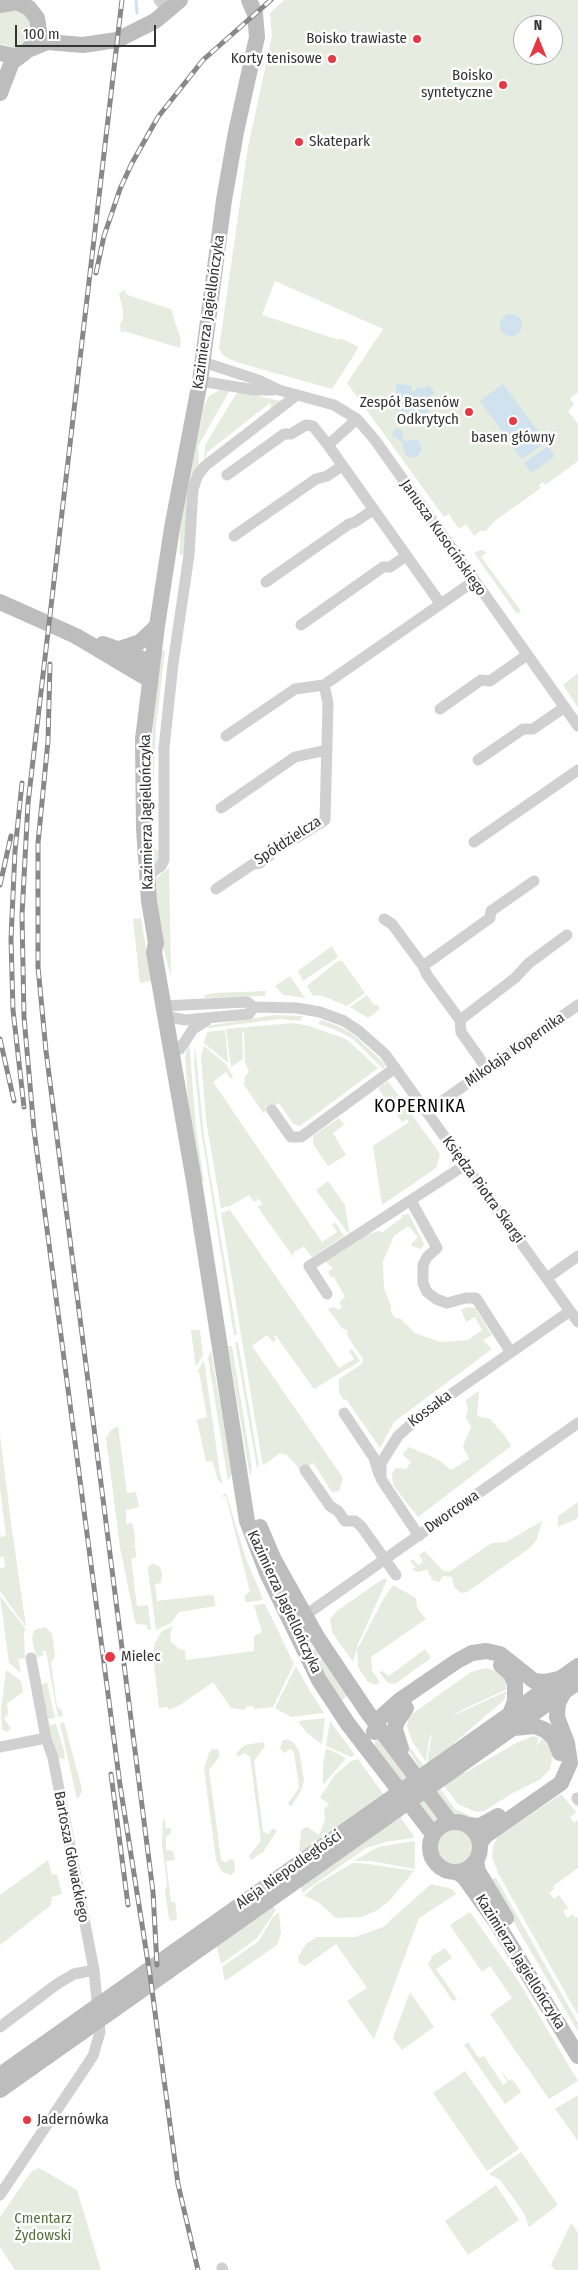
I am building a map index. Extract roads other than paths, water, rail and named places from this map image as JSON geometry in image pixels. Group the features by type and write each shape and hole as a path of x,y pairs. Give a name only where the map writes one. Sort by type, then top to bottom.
{"main road":[{"name":"Kazimierza Jagiellończyka","path":"249,0 255,14 257,37 234,141 214,264 203,362 172,528 157,626 143,739 147,876 156,943 154,952 168,1012 247,1521 258,1551 291,1624 319,1680 375,1760 433,1834"},
{"path":"5,3 24,4 33,10 43,27 57,33 108,42"},
{"path":"0,93 12,62 27,52 47,42 83,45 108,42 142,29 169,4"},
{"path":"0,53 15,56 27,52 38,37 39,24 33,10"},
{"path":"0,602 151,672"},
{"path":"119,649 140,642 157,626"},
{"path":"76,636 119,649 151,672"},
{"name":"Kazimierza Jagiellończyka","path":"168,1012 180,1049 185,1086 185,1126"},
{"name":"Kazimierza Jagiellończyka","path":"241,1483 274,1560 320,1642 377,1725 450,1822"},
{"path":"341,1713 363,1726 388,1722 403,1704 456,1661 479,1651 494,1652 505,1657 521,1673 534,1680 562,1685 557,1713 558,1724 568,1743 570,1763 561,1783 485,1836 480,1843 476,1861 469,1868 457,1872 445,1870 434,1862 430,1849 433,1834 440,1826 450,1822 475,1827 487,1823 545,1785 555,1776 559,1767 560,1749 554,1738 545,1730 511,1721 515,1701 514,1680 505,1667 486,1660 468,1664 403,1704 377,1704 359,1698"},
{"name":"Aleja Niepodległości","path":"0,2090 45,2052 562,1685 578,1666"},
{"name":"Aleja Niepodległości","path":"562,1685 578,1682"},
{"path":"403,1704 395,1730 405,1761"},
{"path":"375,1760 372,1742 377,1725"},
{"path":"467,1825 477,1835 480,1843"},
{"name":"Kazimierza Jagiellończyka","path":"476,1861 478,1871 578,2038"},
{"name":"Kazimierza Jagiellończyka","path":"457,1872 464,1877 498,1925 578,2056"},
{"name":"Aleja Niepodległości","path":"0,2075 45,2052"}],"street":[{"name":"Janusza Kusocińskiego","path":"203,362 258,380 278,390 334,405 357,419 375,440 578,726"},
{"name":"Janusza Kusocińskiego","path":"200,381 255,390 278,390"},
{"path":"147,876 161,866 164,860 164,748 189,555 192,497 198,475 206,466 297,395"},
{"path":"328,445 357,419"},
{"path":"227,475 284,434 291,434 306,425 313,426 440,604"},
{"path":"234,536 316,478 327,476 342,466"},
{"path":"266,582 349,524 373,510"},
{"path":"301,625 383,567 390,567 406,556"},
{"path":"226,736 295,688 324,685 474,581"},
{"path":"157,626 178,630"},
{"path":"440,709 481,680 490,681 527,655"},
{"name":"Spółdzielcza","path":"216,889 253,864 269,856 271,852 291,837 296,838 325,820 328,703 324,685"},
{"path":"478,760 523,729 533,729 565,707"},
{"path":"221,808 296,757 327,750"},
{"path":"474,842 578,770"},
{"path":"423,966 490,918 491,911 534,881"},
{"path":"384,919 392,924 423,966 460,1020 461,1032 487,1069"},
{"path":"460,1020 515,978 529,963 568,935"},
{"name":"Księdza Piotra Skargi","path":"168,1012 247,1002 254,1008"},
{"name":"Mikołaja Kopernika","path":"427,1112 578,1005"},
{"name":"Księdza Piotra Skargi","path":"168,1012 211,1018 248,1014 254,1008 275,1006 315,1010 344,1021 374,1043 395,1068 578,1322"},
{"name":"Księdza Piotra Skargi","path":"180,1049 192,1029 211,1018"},
{"path":"272,1110 291,1137 301,1137 395,1068"},
{"path":"327,1294 309,1266 352,1236 367,1231 465,1164"},
{"path":"411,1201 437,1248 427,1257 423,1264 423,1283 427,1292 436,1299 447,1303 466,1298 476,1298 510,1351"},
{"path":"547,1278 578,1256"},
{"name":"Kossaka","path":"381,1479 381,1463 406,1427 570,1310"},
{"path":"344,1413 374,1458 381,1479 419,1536"},
{"name":"Dworcowa","path":"291,1624 306,1616 576,1427"},
{"path":"305,1470 330,1506 338,1511 345,1521 355,1521 361,1526 396,1574"},
{"path":"292,1590 303,1601 313,1603 326,1601"},
{"name":"Kazimierza Jagiellończyka","path":"320,1642 318,1619 326,1601"},
{"name":"Bartosza Głowackiego","path":"0,2195 93,2056 100,2032 94,1970 53,1758 46,1738 30,1658"},
{"path":"0,1747 46,1738"},
{"path":"0,2027 57,1984 74,1974 94,1970"}],"water":[{"path":"511,314 519,317 522,325 519,333 511,336 503,333 500,325 503,317"},
{"name":"basen główny","path":"503,384 546,442 522,459 480,401"},
{"path":"396,385 412,386 411,391 414,392 417,387 424,388 429,385 435,393 428,397 434,405 429,408 427,416 420,417 415,411 407,412 394,409 392,406 396,399"},
{"path":"395,428 402,430 404,441 415,439 419,441 422,449 418,456 409,458 405,454 402,442 392,435"},
{"path":"548,446 555,456 531,473 524,463"}],"waterway":[{"path":"136,0 137,13"}],"railway":[{"path":"122,0 28,803 22,915 24,1017 34,1130 120,1785 150,1975 178,2184 198,2270"},
{"path":"96,273 104,236 120,189 132,163 158,117 203,60 271,0"},
{"path":"50,664 48,741 38,843 38,967 46,1051 153,1892 157,1965"},
{"path":"22,783 15,851 11,939 13,1010 24,1107"},
{"path":"0,885 11,836"},
{"path":"0,1039 14,1101"},
{"path":"111,1774 128,1905"}],"place":[{"name":"Boisko trawiaste","path":"417,39"},
{"name":"Korty tenisowe","path":"332,59"},
{"name":"Boisko syntetyczne","path":"503,85"},
{"name":"Skatepark","path":"299,142"},
{"name":"Zespół Basenów Odkrytych","path":"469,412"},
{"name":"basen główny","path":"513,421"},
{"name":"Mielec","path":"110,1657"},
{"name":"Jadernówka","path":"27,2120"}],"district":[{"name":"KOPERNIKA","path":"420,1107"}],"park label":[{"name":"Cmentarz Żydowski","path":"43,2228"}]}
